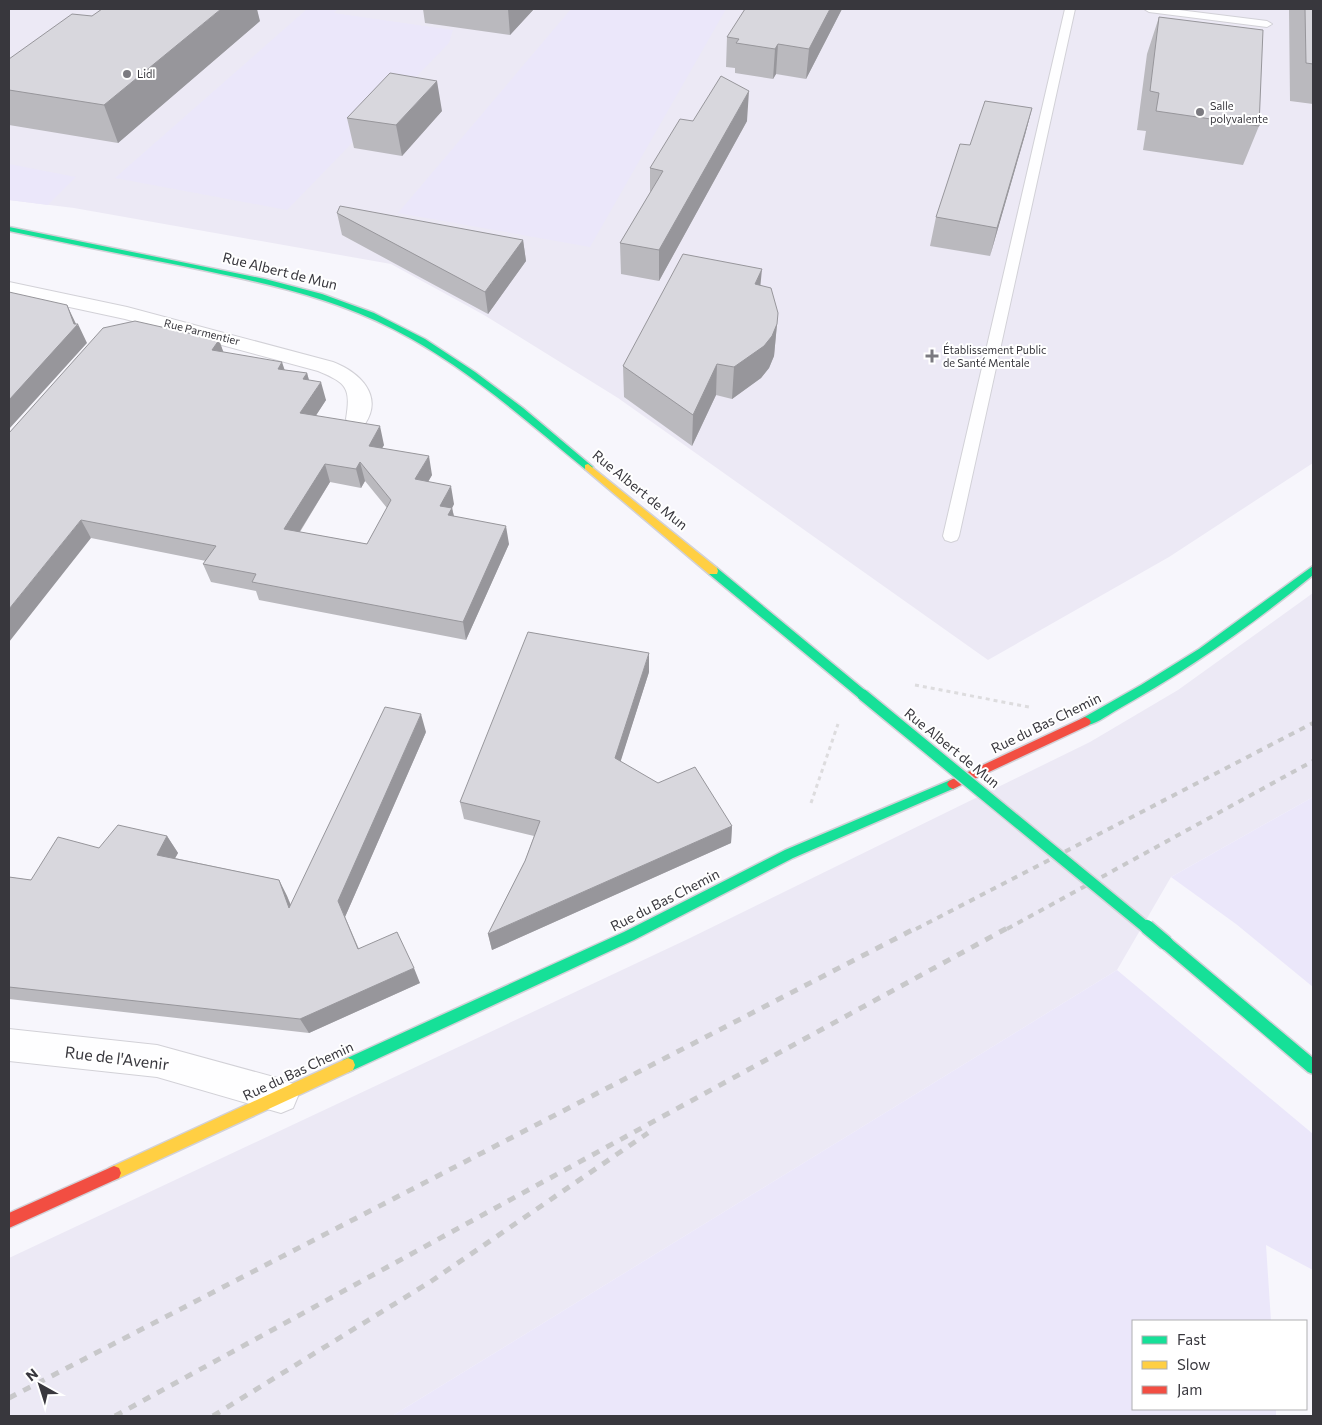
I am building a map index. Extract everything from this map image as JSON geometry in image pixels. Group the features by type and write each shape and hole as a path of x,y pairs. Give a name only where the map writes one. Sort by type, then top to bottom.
{"main road":[{"name":"Rue Albert de Mun","path":"9,229 251,277 297,288 345,304 422,340 457,362 489,385 863,695 1166,942 1313,1067"},
{"name":"Rue du Bas Chemin","path":"9,1221 629,936 789,854 925,797 1073,729 1130,698 1196,657 1273,604 1313,570"}],"street":[{"name":"Rue Parmentier","path":"9,288 120,321 312,361 337,371 354,384 360,397 357,419"},
{"name":"Rue de l'Avenir","path":"9,1045 158,1061 281,1096"}],"lane":[{"path":"951,536 1070,9"},
{"path":"1149,9 1267,24"}],"path":[{"path":"910,684 1028,706"},
{"path":"811,803 840,720"}],"shaded area":[{"name":"Établissement Public de Santé Mentale","path":"9,9 1313,9 1313,463 1169,557 988,660 618,398 484,315 391,264 74,208 9,200"},
{"path":"307,9 338,9 334,13 453,30 449,43 287,210 115,178"},
{"path":"571,9 726,9 590,247 398,213"},
{"path":"9,164 76,177 48,205 9,200"},
{"path":"1313,593 1313,797 1171,877 1117,970 392,1416 9,1416 9,1258 688,939 1090,742 1178,690"},
{"path":"1313,797 1313,987 1236,924 1171,877"},
{"path":"1117,970 1313,1134 1313,1270 1266,1245 1271,1320 1132,1320 1132,1410 1276,1410 1276,1416 392,1416"}],"building":[{"path":"102,9 221,9 104,105 9,90 9,59 72,14 92,16"},
{"path":"745,9 830,9 809,49 778,44 775,49 736,43 739,39 727,37"},
{"path":"1305,9 1313,9 1313,64 1306,63"},
{"path":"1159,17 1263,30 1259,126 1156,111 1159,93 1150,91"},
{"path":"390,73 437,81 396,125 347,118"},
{"path":"721,76 749,91 659,250 620,243 663,171 650,168 680,119 693,121"},
{"path":"985,101 1032,108 997,228 936,217 960,144 970,145"},
{"path":"340,206 523,240 485,292 337,213"},
{"path":"683,254 762,269 755,284 771,288 778,313 777,324 772,336 764,346 734,367 717,364 693,415 623,366"},
{"path":"9,292 67,305 74,324 78,324 9,400"},
{"path":"135,321 219,340 212,350 282,362 278,369 307,373 303,379 321,382 300,413 380,426 369,446 429,456 415,479 451,486 440,506 452,508 448,515 506,526 463,622 252,582 256,574 203,564 216,546 81,520 9,609 9,433 103,328","holes":["360,462 391,500 367,544 284,529 325,464 356,469"]},
{"path":"528,632 649,653 615,758 658,783 695,767 732,826 488,934 525,861 540,821 460,802"},
{"path":"385,707 421,714 338,901 358,949 397,932 414,968 300,1019 9,987 9,877 31,880 58,837 99,848 118,825 167,836 157,855 279,880 289,908"}],"railway":[{"path":"916,929 1313,723"},
{"path":"1007,929 1313,761"},
{"path":"9,1398 918,927"},
{"path":"115,1416 1009,927"},
{"path":"213,1416 430,1282 648,1133"}],"traffic: fast":[{"path":"9,229 265,281 319,296 371,315 422,341 448,357 519,410 588,467"},
{"path":"1085,722 1115,706 1203,652 1259,613 1313,570"},
{"path":"713,571 863,695"},
{"path":"863,695 1166,943"},
{"path":"348,1065 629,936 789,854 953,784"},
{"path":"1166,943 1313,1067"}],"traffic: slow":[{"path":"588,467 713,571"},
{"path":"114,1173 348,1065"}],"traffic: jam":[{"path":"953,784 1085,722"},
{"path":"9,1221 114,1173"}],"place":[{"name":"Lidl","path":"127,74"},
{"name":"Salle polyvalente","path":"1200,112"},
{"name":"Établissement Public de Santé Mentale","path":"932,356"}]}
